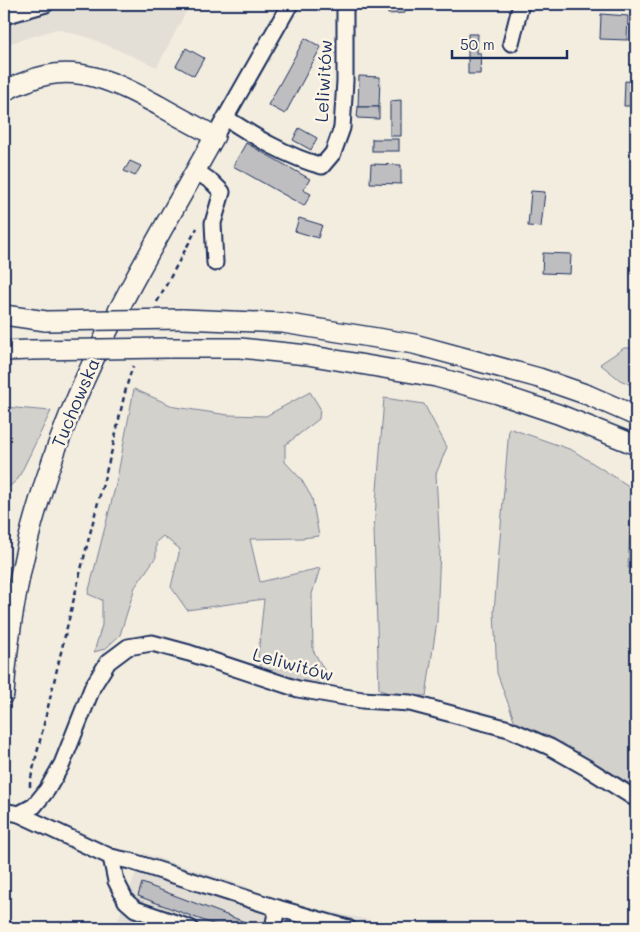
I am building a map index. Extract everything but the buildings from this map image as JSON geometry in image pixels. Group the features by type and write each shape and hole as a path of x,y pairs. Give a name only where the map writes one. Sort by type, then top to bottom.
{"main road":[{"path":"4,92 38,76 65,73 89,76 110,81 127,89 215,136"},
{"name":"Tuchowska","path":"4,694 5,664 16,595 25,555 54,455 93,362 136,278 215,136"},
{"path":"4,315 46,321"},
{"path":"4,322 182,319 283,323 414,344 539,378 588,395 636,416"},
{"path":"4,351 240,348 307,355 436,377 498,394 558,414 636,445"}],"street":[{"path":"4,16 46,4"},
{"name":"Tuchowska","path":"215,136 290,4"},
{"name":"Leliwitów","path":"226,118 250,134 306,162 322,166 333,153 342,128 345,81 345,4"},
{"path":"511,43 522,4"},
{"path":"196,170 222,192 213,223 214,263"},
{"name":"Leliwitów","path":"19,814 34,806 47,790 62,764 93,686 108,662 128,647 152,643 189,653 298,689 362,700 410,703 509,729 550,747 636,799"},
{"path":"4,811 19,814 111,857 130,861 277,908 303,922 348,928"},
{"path":"111,857 116,880 126,901 135,909 190,928"},
{"path":"273,928 277,908"}],"path":[{"path":"156,304 159,295 202,220"},
{"path":"34,806 30,782 88,539 111,455 127,381 134,364"}],"shaded area":[{"path":"4,4 173,4 187,10 157,67 90,38 57,29 4,45"},
{"path":"624,348 636,348 636,387 620,380 600,364"},
{"path":"134,389 175,407 228,415 266,416 310,392 320,408 319,419 285,445 285,462 301,479 312,498 319,536 250,539 260,582 320,568 312,594 313,650 328,677 326,687 261,670 258,655 264,599 187,610 171,587 180,549 163,536 156,542 156,557 135,587 120,635 105,649 94,652 102,625 102,600 88,594 116,484"},
{"path":"384,398 424,404 447,447 436,474 440,549 437,621 426,696 390,694 379,689 374,530"},
{"path":"4,407 51,411 18,479 4,491"},
{"path":"509,428 572,450 632,488 628,568 636,562 636,788 578,754 516,725 497,673 494,612"},
{"path":"143,853 248,887 250,891 293,902 296,905 370,920 369,928 115,928"}]}
